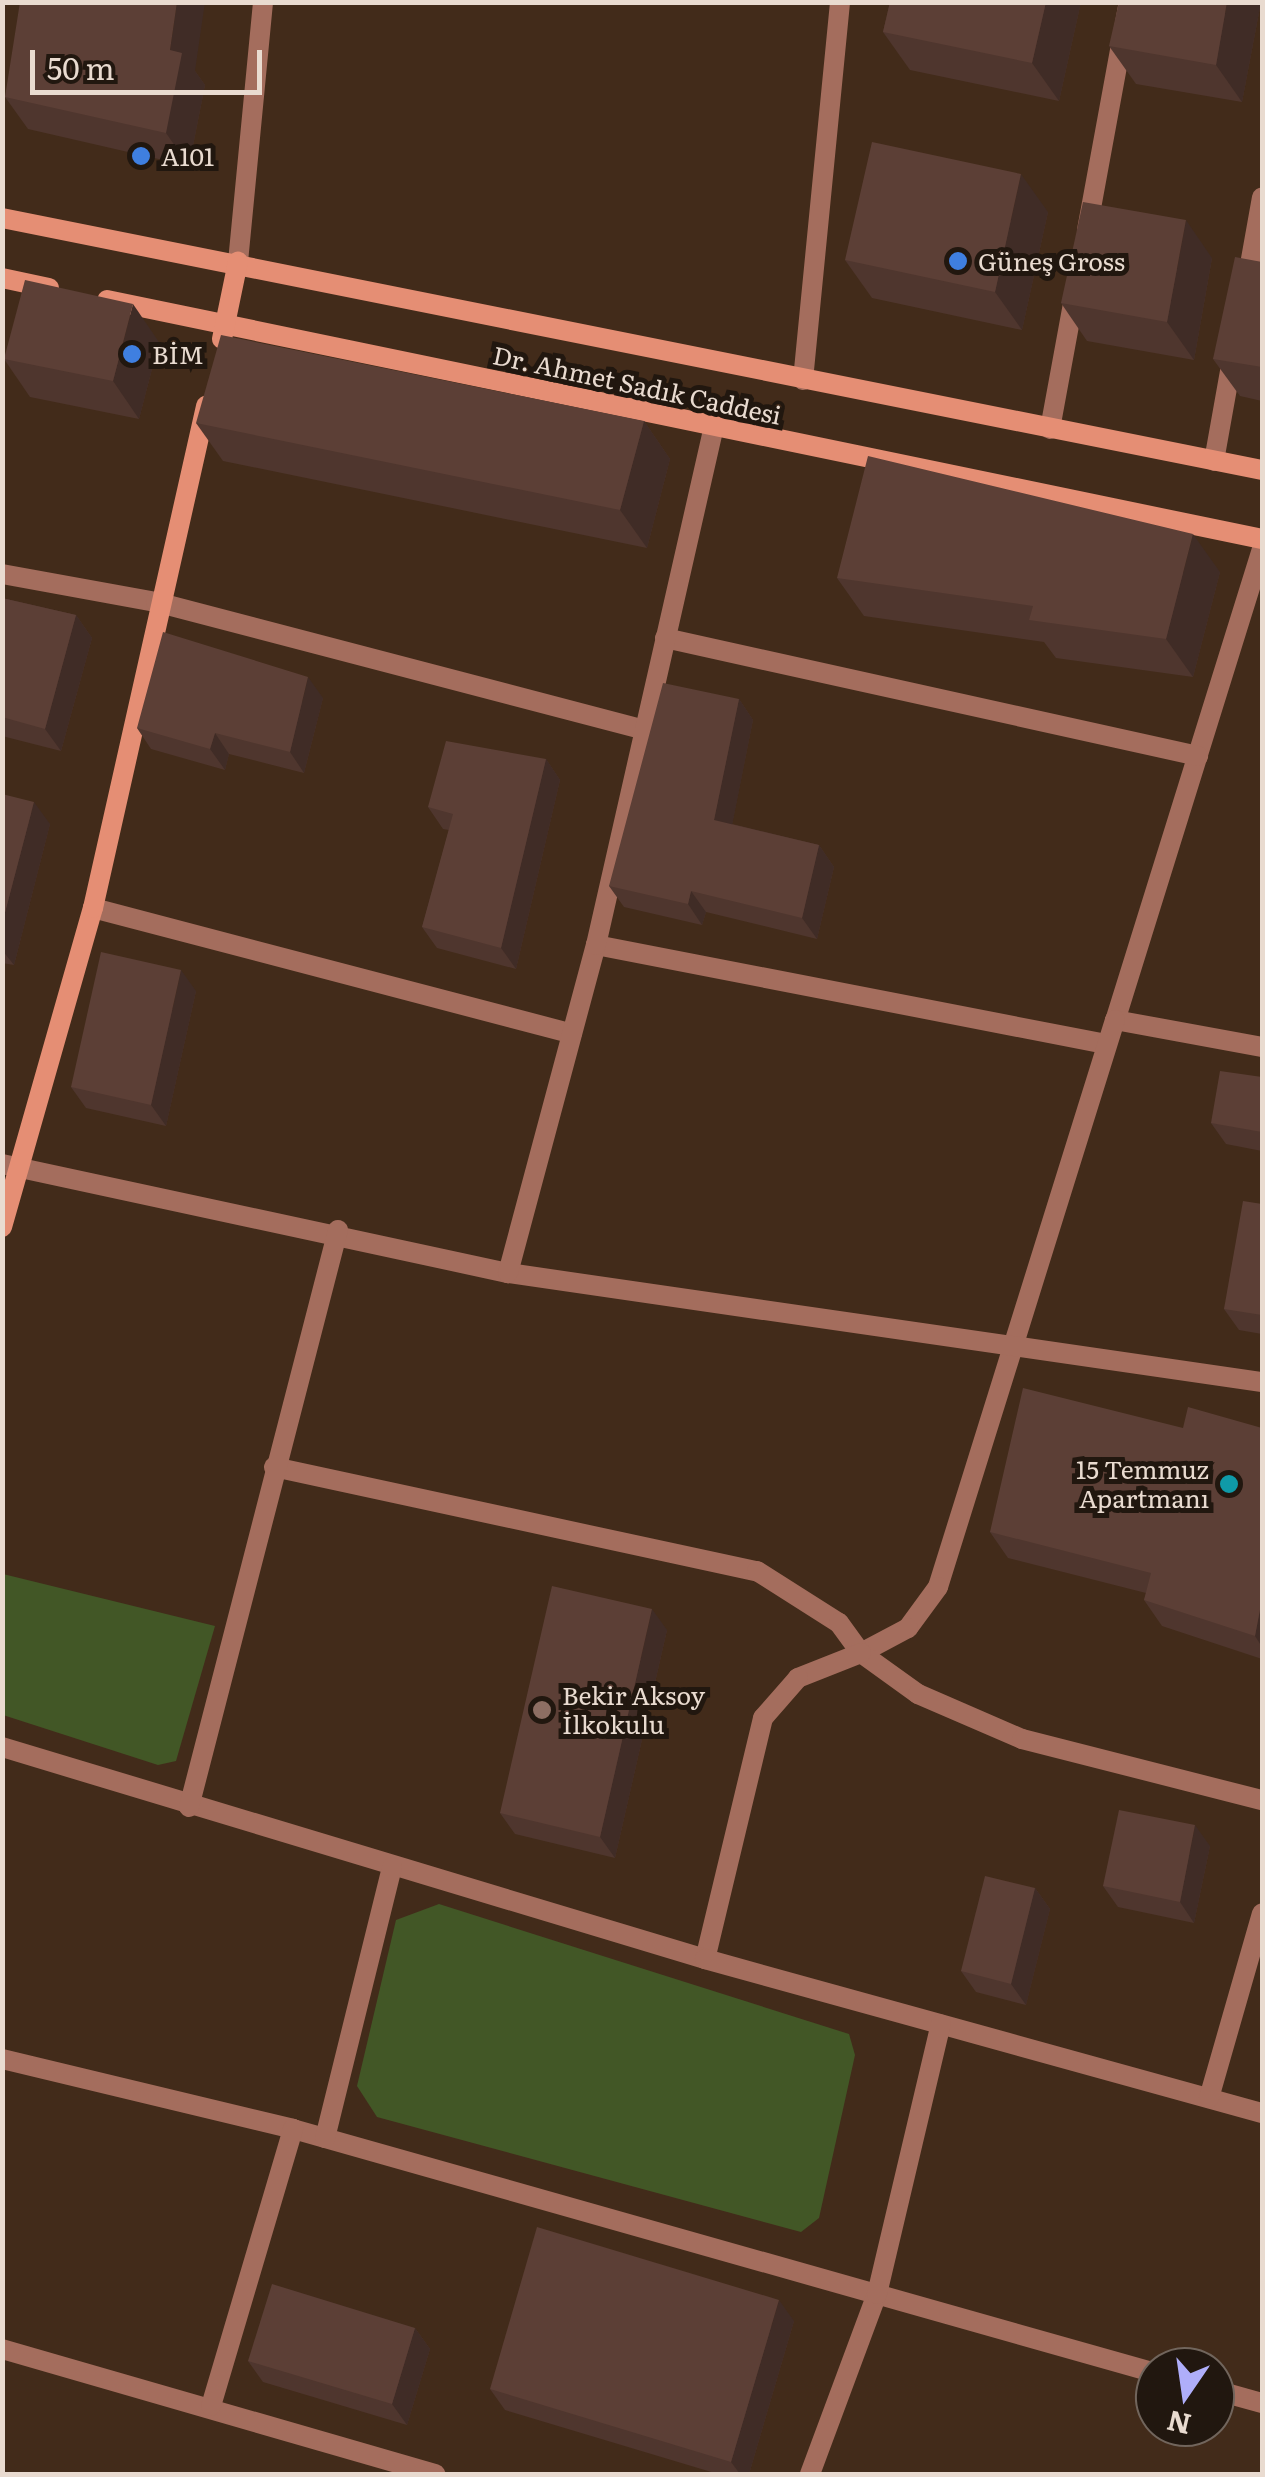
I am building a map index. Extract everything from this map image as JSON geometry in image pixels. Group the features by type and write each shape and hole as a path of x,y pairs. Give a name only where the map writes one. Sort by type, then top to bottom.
{"street":[{"path":"2,1226 10,1166 93,908 156,602 226,326 238,262 263,2"},
{"path":"803,380 840,2"},
{"path":"1050,429 1129,2"},
{"path":"1214,461 1241,314 1256,267 1262,197"},
{"name":"Dr. Ahmet Sadık Caddesi","path":"2,218 238,262 803,380 1262,470"},
{"name":"Dr. Ahmet Sadık Caddesi","path":"2,278 1262,539"},
{"path":"508,1273 596,945 641,729 714,426"},
{"path":"706,1959 762,1718 798,1678 908,1628 938,1588 1007,1347 1115,1020 1262,549"},
{"path":"2,574 156,602 641,729"},
{"path":"665,638 1198,756"},
{"path":"93,908 572,1034"},
{"path":"596,945 1106,1044"},
{"path":"1115,1020 1262,1047"},
{"path":"10,1166 338,1230 508,1273 1262,1382"},
{"path":"189,1807 338,1230"},
{"path":"274,1468 756,1572 814,1600 861,1652 918,1694 1022,1739 1262,1800"},
{"path":"2,1747 189,1807 706,1959 1262,2113"},
{"path":"326,2138 392,1867"},
{"path":"1210,2098 1262,1913"},
{"path":"810,2474 877,2294 941,2024"},
{"path":"2,2059 293,2129 1135,2367"},
{"path":"210,2406 293,2129"},
{"path":"2,2349 210,2406 434,2474"},
{"path":"1235,2396 1262,2403"}],"green space":[{"path":"3,1574 215,1626 176,1761 158,1765 3,1715"},
{"path":"439,1904 849,2034 855,2055 819,2218 801,2232 377,2117 357,2086 396,1920"}],"building":[{"path":"20,2 177,2 170,50 182,53 166,133 5,97"},
{"path":"890,2 1046,2 1032,63 883,32"},
{"path":"1119,2 1227,2 1216,65 1109,46"},
{"path":"872,142 1021,174 995,292 845,260"},
{"path":"1083,202 1186,220 1167,322 1061,303"},
{"path":"1235,257 1262,262 1262,367 1213,359"},
{"path":"25,280 133,304 113,381 4,359"},
{"path":"221,335 644,421 620,510 196,423"},
{"path":"868,456 1193,534 1166,639 1029,620 1033,606 837,578"},
{"path":"2,598 76,615 45,729 2,717"},
{"path":"163,632 308,677 290,752 215,733 210,749 137,728"},
{"path":"663,683 739,699 714,820 819,845 802,918 691,891 688,904 609,886"},
{"path":"446,741 546,759 501,948 422,927 453,814 428,807"},
{"path":"2,794 34,802 2,924"},
{"path":"101,952 181,970 151,1105 71,1087"},
{"path":"1220,1071 1262,1077 1262,1132 1211,1123"},
{"path":"1243,1201 1262,1204 1262,1315 1224,1309"},
{"path":"1023,1388 1183,1428 1188,1407 1262,1428 1262,1599 1255,1636 1144,1600 1151,1573 990,1532"},
{"path":"552,1586 652,1609 600,1837 500,1813"},
{"path":"1119,1810 1195,1825 1180,1902 1103,1886"},
{"path":"985,1876 1035,1888 1011,1984 961,1971"},
{"path":"537,2227 779,2300 731,2462 490,2389"},
{"path":"272,2284 415,2328 392,2404 248,2361"}],"place":[{"name":"A101","path":"141,156"},
{"name":"Güneş Gross","path":"958,261"},
{"name":"BİM","path":"132,354"},
{"name":"15 Temmuz Apartmanı","path":"1229,1484"},
{"name":"Bekir Aksoy İlkokulu","path":"542,1710"}]}
